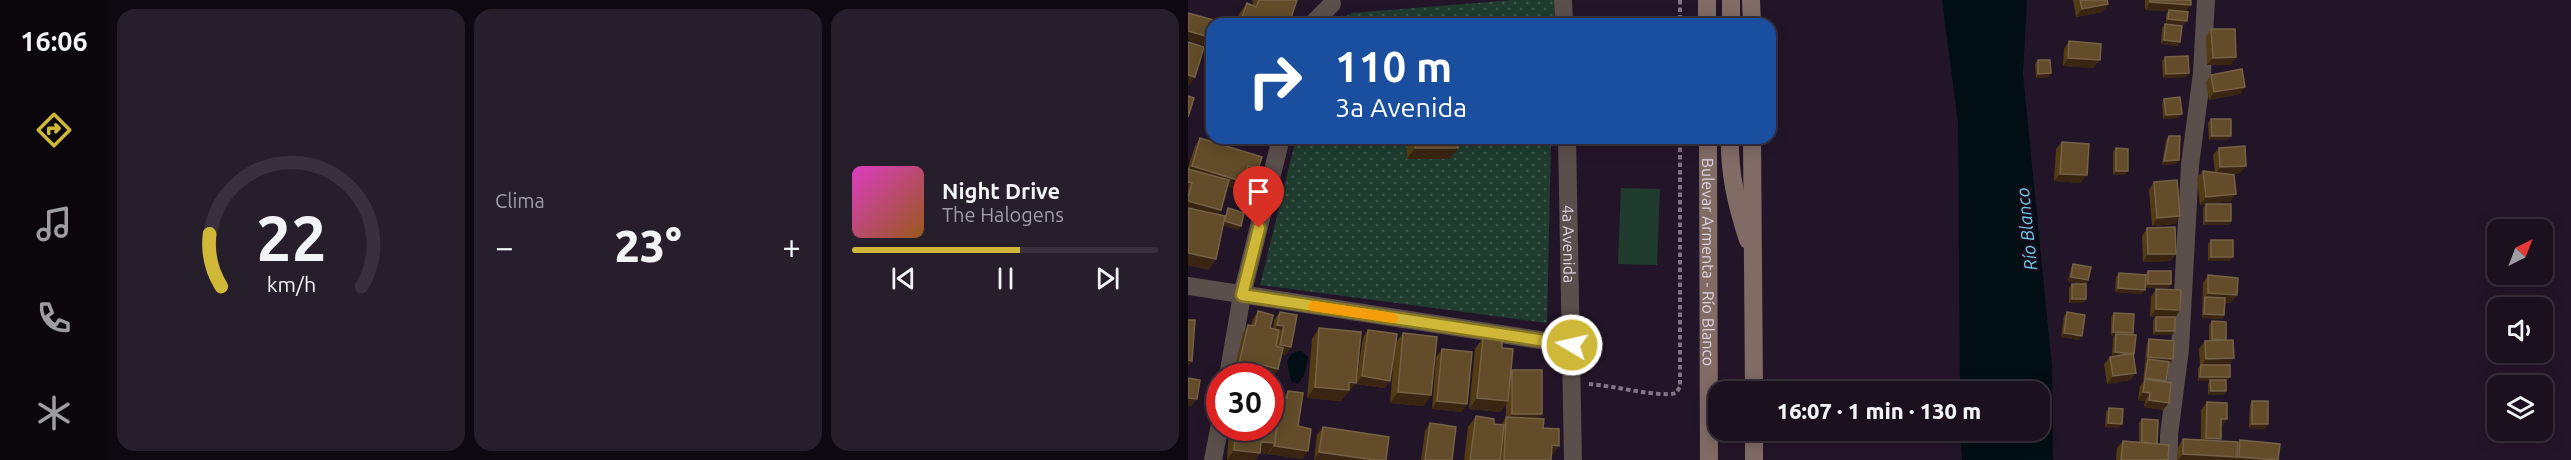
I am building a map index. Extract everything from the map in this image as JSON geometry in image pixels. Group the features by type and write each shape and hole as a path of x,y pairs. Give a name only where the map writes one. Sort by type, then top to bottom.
{"main road":[{"path":"1707,0 1707,18"},
{"path":"1731,0 1731,18"},
{"path":"1751,0 1752,18"},
{"name":"Bulevar Armenta - Río Blanco","path":"1708,144 1709,460"},
{"path":"1730,144 1729,162 1737,208 1753,256"},
{"path":"1752,144 1754,381"},
{"path":"1754,441 1754,460"}],"street":[{"path":"1563,0 1564,18"},
{"path":"2169,460 2169,435 2185,285 2190,165 2202,73 2206,0"},
{"path":"1318,18 1335,1"},
{"path":"1230,363 1242,295 1280,144"},
{"name":"4a Avenida","path":"1567,144 1573,460"},
{"path":"1188,286 1572,345"},
{"path":"1213,460 1217,441"}],"path":[{"path":"1680,0 1680,18"},
{"path":"1571,383 1619,386 1664,395 1676,393 1680,387 1680,144"}],"green space":[{"path":"1513,0 1554,0 1554,18 1342,18 1352,13"},
{"path":"1295,144 1551,144 1547,323 1260,285"},
{"path":"1621,188 1660,189 1657,265 1618,264"}],"water":[{"name":"Río Blanco","path":"1942,0 2027,0 2023,74 2052,367 2053,460 1962,460 1961,441 2050,441 2050,381 1960,381 1958,123"},
{"path":"1301,351 1308,357 1304,375 1298,384 1291,381 1287,361 1292,353"}],"building":[{"path":"1259,0 1297,0 1291,18 1242,18 1247,3 1256,7"},
{"path":"2080,0 2107,0 2108,4 2082,9"},
{"path":"2150,0 2191,0 2191,5 2150,2"},
{"path":"2169,10 2188,12 2187,21 2168,19"},
{"path":"1188,13 1206,18 1206,36 1188,31"},
{"path":"2165,24 2182,26 2180,42 2164,40"},
{"path":"2211,29 2235,29 2236,57 2213,58"},
{"path":"2069,41 2101,44 2100,60 2068,58"},
{"path":"1188,42 1204,47 1195,77 1188,75"},
{"path":"2188,56 2189,73 2166,74 2165,57"},
{"path":"2038,60 2050,60 2051,73 2038,74"},
{"path":"2242,69 2245,87 2214,92 2211,75"},
{"path":"1188,96 1194,98 1188,117"},
{"path":"2180,97 2182,114 2166,115 2164,99"},
{"path":"2211,119 2231,119 2231,136 2212,136"},
{"path":"2169,136 2180,136 2179,160 2164,161"},
{"path":"1200,138 1206,140 1206,144 1220,144 1262,157 1258,169 1248,166 1244,182 1192,166"},
{"path":"2062,142 2089,144 2087,175 2060,174"},
{"path":"1415,144 1458,144 1458,148 1415,148"},
{"path":"2245,146 2246,166 2220,167 2219,148"},
{"path":"2116,148 2128,149 2128,171 2116,171"},
{"path":"1188,169 1229,180 1221,210 1188,201 1192,183 1188,182"},
{"path":"2203,171 2234,175 2236,194 2206,197"},
{"path":"2177,180 2180,216 2157,218 2154,182"},
{"path":"2206,204 2231,204 2231,221 2206,221"},
{"path":"1188,208 1225,216 1216,259 1188,253"},
{"path":"1228,208 1244,213 1241,226 1225,221"},
{"path":"2175,227 2176,254 2148,254 2147,228"},
{"path":"2211,240 2233,240 2233,257 2211,257"},
{"path":"2073,264 2091,267 2088,280 2071,277"},
{"path":"2148,271 2171,271 2171,284 2148,284"},
{"path":"2119,273 2146,275 2145,290 2118,288"},
{"path":"2208,275 2238,278 2237,295 2208,293"},
{"path":"2072,284 2086,284 2086,299 2072,299"},
{"path":"2156,289 2181,290 2180,310 2156,309"},
{"path":"2205,297 2225,298 2224,315 2204,314"},
{"path":"1258,311 1273,315 1270,328 1279,330 1276,346 1283,348 1279,363 1239,363 1248,325 1255,326"},
{"path":"1280,312 1297,315 1291,347 1280,345 1284,326 1277,325"},
{"path":"2067,312 2085,315 2082,336 2064,333"},
{"path":"2114,313 2134,314 2133,333 2113,332"},
{"path":"2156,317 2175,317 2175,331 2156,331"},
{"path":"1188,320 1195,320 1192,361 1188,360"},
{"path":"2212,321 2226,322 2226,340 2212,339"},
{"path":"1319,328 1361,332 1356,383 1349,382 1349,390 1315,387"},
{"path":"1368,330 1397,334 1390,381 1362,376"},
{"path":"1403,333 1437,337 1431,395 1398,392"},
{"path":"2116,334 2136,335 2134,354 2115,352"},
{"path":"1483,338 1502,340 1502,348 1513,349 1508,401 1477,398"},
{"path":"2149,339 2174,341 2173,359 2148,357"},
{"path":"2233,340 2234,358 2206,359 2205,341"},
{"path":"1442,349 1472,352 1467,404 1437,401"},
{"path":"2133,353 2136,373 2113,376 2110,357"},
{"path":"2148,359 2169,362 2166,381 2145,378"},
{"path":"2201,365 2230,365 2230,377 2200,377"},
{"path":"1512,370 1542,370 1542,414 1512,414"},
{"path":"1188,378 1200,380 1197,399 1188,398"},
{"path":"2145,379 2171,383 2169,403 2149,400 2150,393 2143,392"},
{"path":"2210,380 2226,380 2226,391 2211,391"},
{"path":"1288,391 1303,393 1298,426 1311,429 1308,451 1274,446 1275,441 1284,441 1284,397 1287,398"},
{"path":"2252,401 2268,401 2268,424 2252,424"},
{"path":"2207,402 2227,403 2227,419 2221,419 2221,439 2206,438"},
{"path":"2109,408 2123,409 2122,424 2108,423"},
{"path":"1476,416 1494,419 1494,424 1504,425 1500,460 1470,460"},
{"path":"1506,417 1544,419 1543,428 1559,429 1559,446 1552,445 1551,460 1504,460"},
{"path":"2142,419 2158,420 2157,444 2142,442"},
{"path":"1430,423 1456,427 1452,460 1425,460"},
{"path":"1323,427 1389,437 1386,460 1319,452"},
{"path":"2183,439 2238,442 2237,457 2183,454"},
{"path":"2240,440 2280,444 2278,460 2239,457"},
{"path":"1235,441 1275,441 1275,443 1261,442 1260,453 1234,450"},
{"path":"2123,441 2169,445 2168,460 2121,460"}],"slow traffic":[{"path":"1313,306 1393,318"}],"route":[{"path":"1259,228 1242,295 1572,345"}]}
